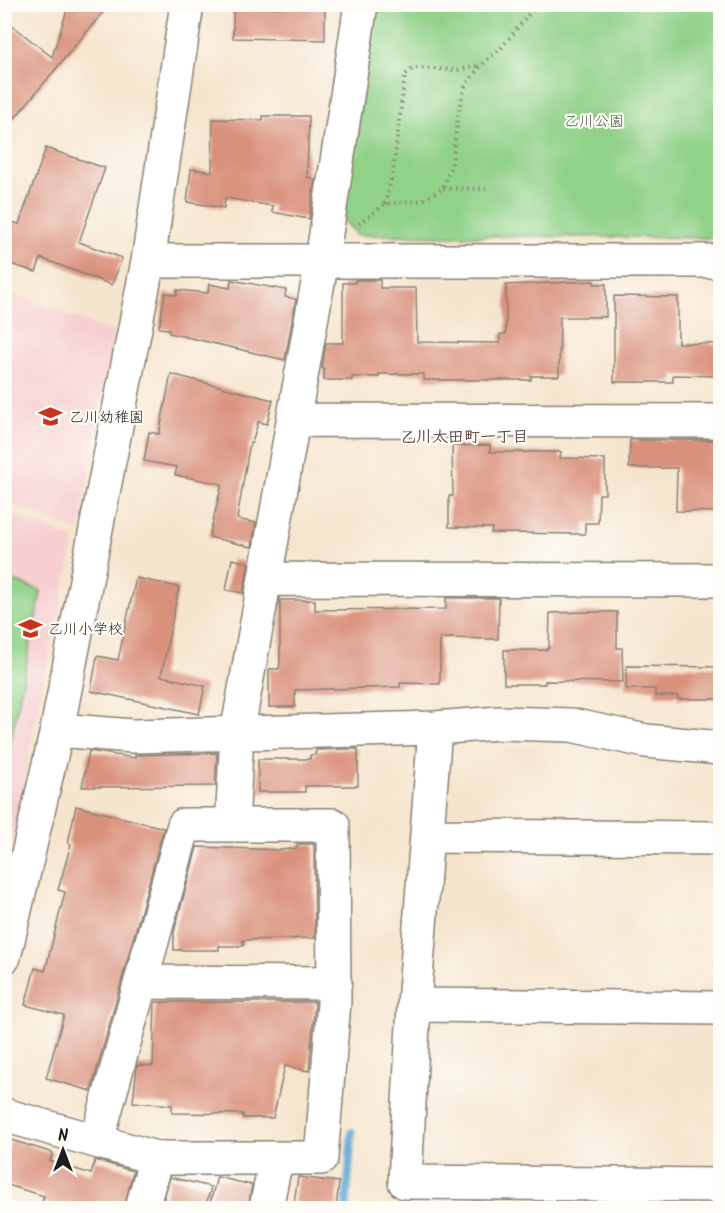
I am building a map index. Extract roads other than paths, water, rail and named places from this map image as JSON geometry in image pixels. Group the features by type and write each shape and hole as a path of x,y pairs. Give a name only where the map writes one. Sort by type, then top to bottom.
{"street":[{"path":"4,957 57,730 148,261 187,4"},
{"path":"232,825 237,734 322,260 361,4"},
{"path":"148,261 720,261"},
{"path":"294,420 720,421"},
{"path":"266,579 720,580"},
{"path":"57,730 133,736 435,728 499,723 571,725 646,741 720,748"},
{"path":"435,728 414,1005 405,1182 720,1185"},
{"path":"4,1115 156,1158 321,1158 334,983 333,825 184,825 97,1141"},
{"path":"427,836 720,838"},
{"path":"141,982 334,983"},
{"path":"414,1005 720,1008"},
{"path":"142,1209 156,1158"},
{"path":"266,1209 276,1159"}],"waterway":[{"path":"346,1208 352,1132"}],"place":[{"name":"乙川幼稚園","path":"51,417"},
{"name":"乙川小学校","path":"30,629"}],"district":[{"name":"乙川太田町一丁目","path":"464,436"}],"park label":[{"name":"乙川公園","path":"594,121"}]}
